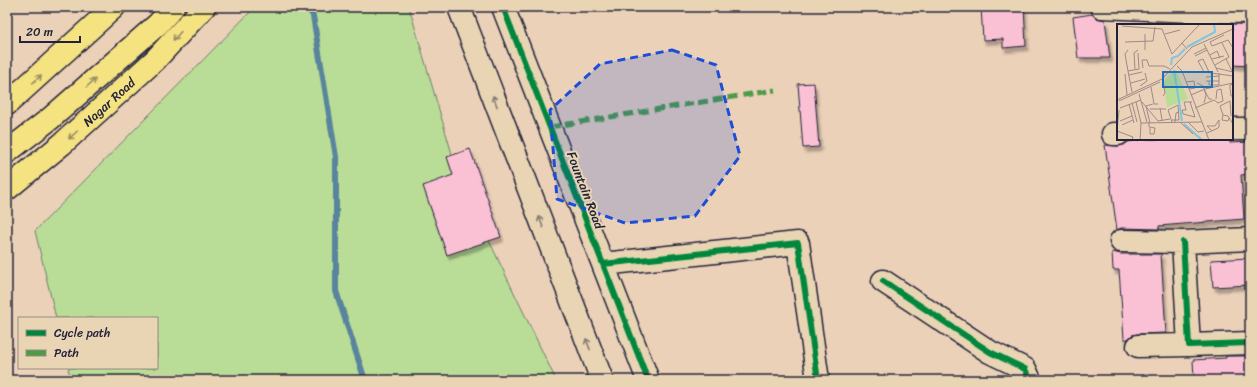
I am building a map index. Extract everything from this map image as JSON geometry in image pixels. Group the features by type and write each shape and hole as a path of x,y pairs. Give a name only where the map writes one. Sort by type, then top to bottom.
{"highway":[{"path":"7,104 114,7"},
{"path":"7,152 51,118 158,24 173,7"},
{"name":"Nagar Road","path":"7,189 62,144 155,60 204,7"}],"street":[{"path":"459,7 602,380"},
{"name":"Fountain Road","path":"503,7 648,380"},
{"path":"1102,7 1250,12"},
{"path":"1233,129 1250,129"},
{"path":"1121,241 1183,242 1250,239"},
{"path":"1183,242 1189,345"},
{"path":"603,264 798,243 818,380"},
{"path":"883,281 990,352 1025,369 1030,380"},
{"path":"1138,346 1250,343"}],"highlighted area":[{"path":"672,50 716,65 740,156 695,216 625,223 557,199 550,110 600,64"}],"green space":[{"path":"255,7 409,7 459,178 556,380 71,380 68,369 158,369 158,317 56,317 35,231"}],"building":[{"path":"981,7 1024,7 1026,46 1003,48 1003,39 983,40"},
{"path":"1092,14 1096,18 1105,20 1110,58 1078,58 1073,17"},
{"path":"1233,24 1250,24 1250,66 1233,65"},
{"path":"814,83 819,147 803,148 798,84"},
{"path":"1139,140 1228,140 1230,141 1230,143 1250,142 1250,174 1241,175 1244,219 1159,226 1159,229 1121,228 1117,230 1105,145 1118,146 1124,145 1128,142"},
{"path":"470,149 501,237 447,255 423,186 453,175 447,157"},
{"path":"1112,252 1121,254 1161,254 1166,333 1138,334 1132,335 1128,339 1124,339 1119,270 1113,270"},
{"path":"1250,258 1250,285 1213,287 1211,260"},
{"path":"1226,356 1248,356 1250,380 1194,380 1193,360 1226,358"}],"waterway":[{"path":"308,7 313,16 336,157 336,291 365,380"}],"marked path":[{"path":"550,127 775,90"}],"cycle path":[{"path":"503,7 648,380"},
{"path":"1183,242 1189,345 1250,343"},
{"path":"603,264 798,243 818,380"},
{"path":"883,281 990,352 1025,369 1030,380"}]}
